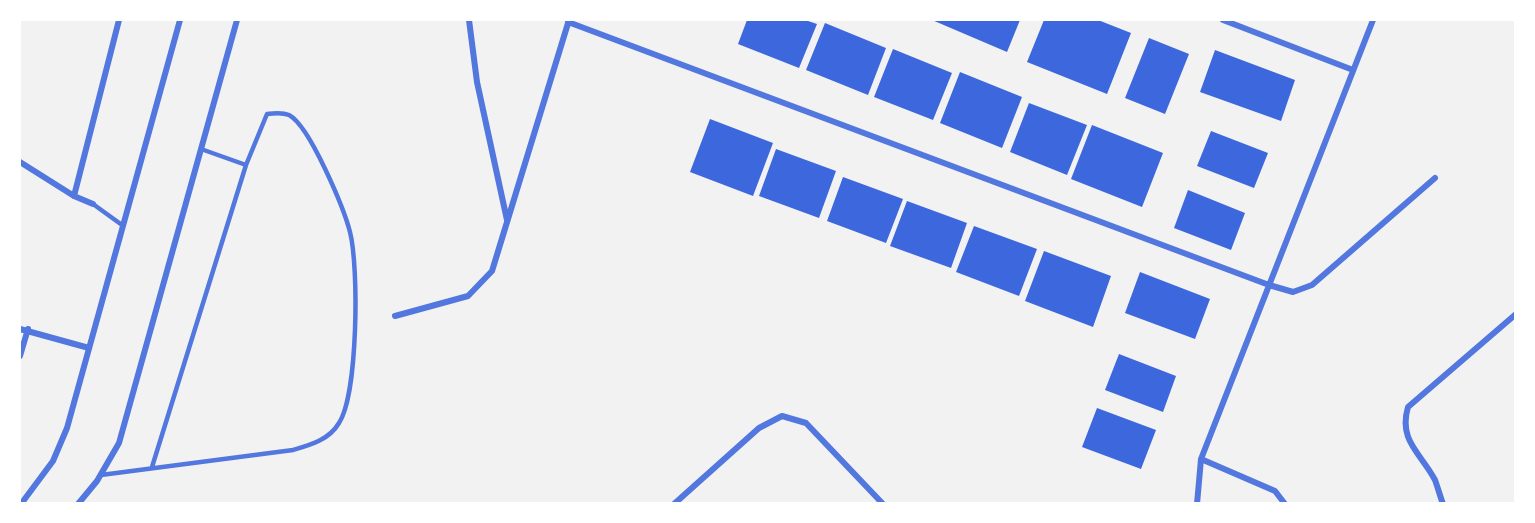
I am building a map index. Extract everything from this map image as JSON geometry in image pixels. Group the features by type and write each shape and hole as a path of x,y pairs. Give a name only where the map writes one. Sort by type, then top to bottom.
{"street":[{"path":"74,196 119,20"},
{"path":"21,504 53,461 63,439 180,20"},
{"path":"78,504 101,475 119,443 237,20"},
{"path":"469,20 477,82 507,220"},
{"path":"1223,20 1353,70"},
{"path":"1197,504 1201,459 1373,20"},
{"path":"395,316 468,296 492,271 569,21 1269,285 1293,291 1312,285 1435,178"},
{"path":"20,162 74,196 93,204"},
{"path":"1443,504 1435,481 1407,436 1404,421 1408,407 1515,314"},
{"path":"20,329 28,329 89,348"},
{"path":"20,356 28,329"},
{"path":"674,504 759,428 782,416 806,423 884,504"},
{"path":"1201,459 1275,491 1284,504"}],"lane":[{"path":"101,475 293,450 320,442 340,423 351,383 357,320 351,233 322,159 291,116 267,114 246,165 152,467"},
{"path":"201,149 246,165"},
{"path":"93,204 122,225"}],"building":[{"path":"747,20 805,20 817,24 799,68 738,44"},
{"path":"932,20 1020,20 1007,52"},
{"path":"1044,20 1098,20 1131,33 1107,94 1027,62"},
{"path":"825,23 886,48 868,95 806,70"},
{"path":"1149,38 1189,54 1165,114 1125,98"},
{"path":"893,49 952,73 933,120 874,97"},
{"path":"1215,50 1295,80 1281,121 1200,92"},
{"path":"960,72 1022,97 1002,148 940,123"},
{"path":"1029,103 1087,125 1067,175 1010,152"},
{"path":"710,119 773,143 753,196 690,172"},
{"path":"1092,125 1163,153 1142,207 1071,179"},
{"path":"1211,131 1268,153 1254,188 1197,166"},
{"path":"776,149 836,171 819,218 759,196"},
{"path":"843,177 903,199 886,243 827,221"},
{"path":"1188,190 1245,213 1231,250 1174,228"},
{"path":"907,201 967,223 951,268 890,246"},
{"path":"974,226 1037,249 1019,296 956,272"},
{"path":"1044,251 1111,276 1093,327 1025,301"},
{"path":"1140,272 1210,299 1195,339 1125,313"},
{"path":"1119,354 1176,376 1163,412 1105,390"},
{"path":"1097,408 1156,430 1141,469 1082,447"}]}
